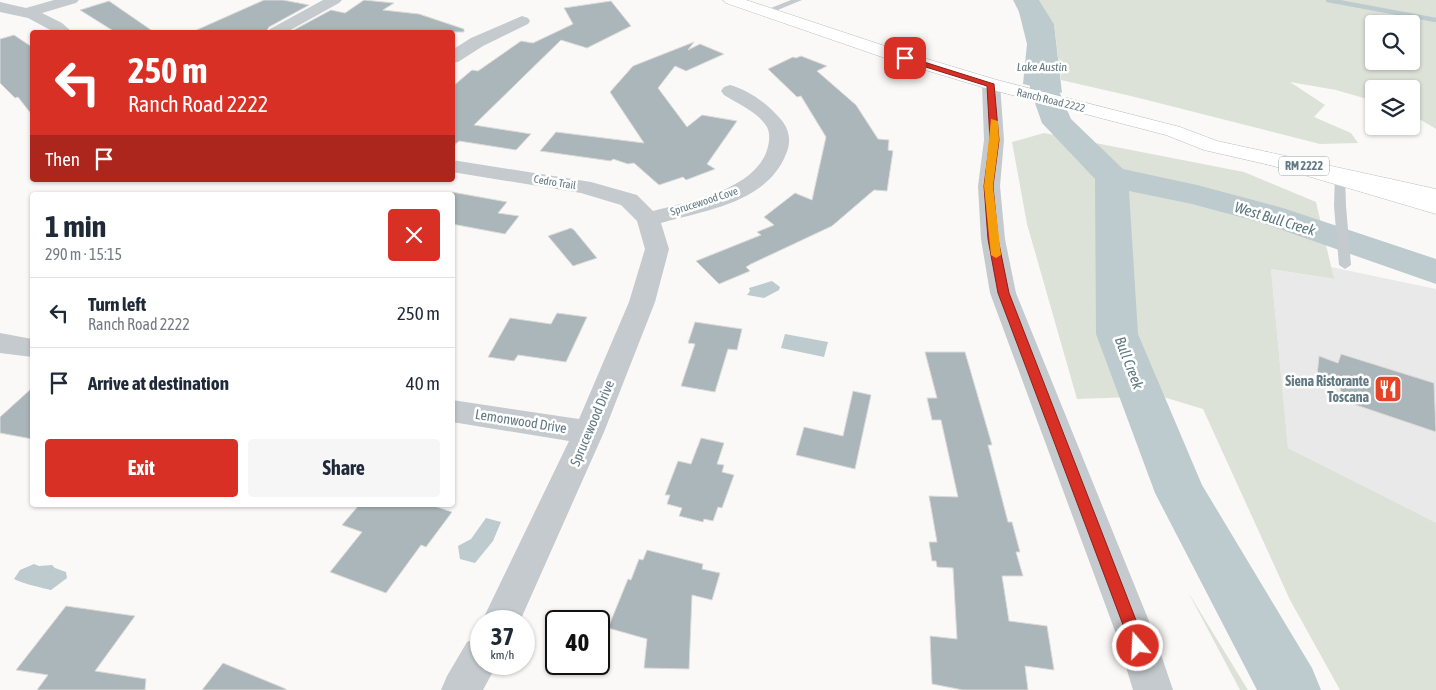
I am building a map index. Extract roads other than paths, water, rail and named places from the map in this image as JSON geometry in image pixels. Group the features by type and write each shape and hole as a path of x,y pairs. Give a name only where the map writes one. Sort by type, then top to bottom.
{"main road":[{"name":"Ranch Road 2222","path":"731,0 991,84 1173,132 1211,146 1344,172"},
{"name":"Ranch Road 2222","path":"1173,132 1200,131 1436,196"},
{"name":"RM 2222","path":"1344,172 1436,176"},
{"path":"1344,172 1436,207"}],"street":[{"path":"28,12 71,0"},
{"path":"280,30 334,0"},
{"path":"0,7 28,12 49,20 62,30"},
{"path":"455,56 477,42 522,20"},
{"path":"991,84 994,140 988,186 993,239 1003,293 1134,631 1153,690"},
{"name":"Sprucewood Cove","path":"648,219 722,197 747,187 768,170 780,147 779,135 774,122 762,111 730,91"},
{"name":"Cedro Trail","path":"455,166 583,187 629,200 648,219"},
{"name":"Sprucewood Drive","path":"506,610 590,432 642,302 657,249 648,219"},
{"path":"0,343 30,348"},
{"name":"Lemonwood Drive","path":"455,411 590,432"},
{"path":"461,690 470,674"}],"lane":[{"path":"764,12 798,0"},
{"path":"1344,172 1340,206 1345,265"}],"water":[{"name":"Lake Austin","path":"1016,0 1039,0 1054,24 1062,93 1023,84 1027,44"},
{"path":"772,281 780,287 779,290 764,298 747,295 750,291 749,288"},
{"path":"785,334 828,342 824,357 781,348"},
{"path":"486,518 501,522 493,541 475,563 460,559 458,546 471,539"},
{"path":"34,564 39,566 52,565 66,572 67,578 51,590 14,579 20,570"}],"waterway":[{"name":"Bull Creek","path":"1025,0 1039,27 1044,89 1057,123 1112,177"},
{"path":"1328,0 1436,20"},
{"name":"West Bull Creek","path":"1112,177 1197,195 1271,215 1436,272"},
{"name":"Bull Creek","path":"1112,177 1117,334 1180,493 1290,690"}],"place":[{"name":"Siena Ristorante Toscana","path":"1388,389"}]}
